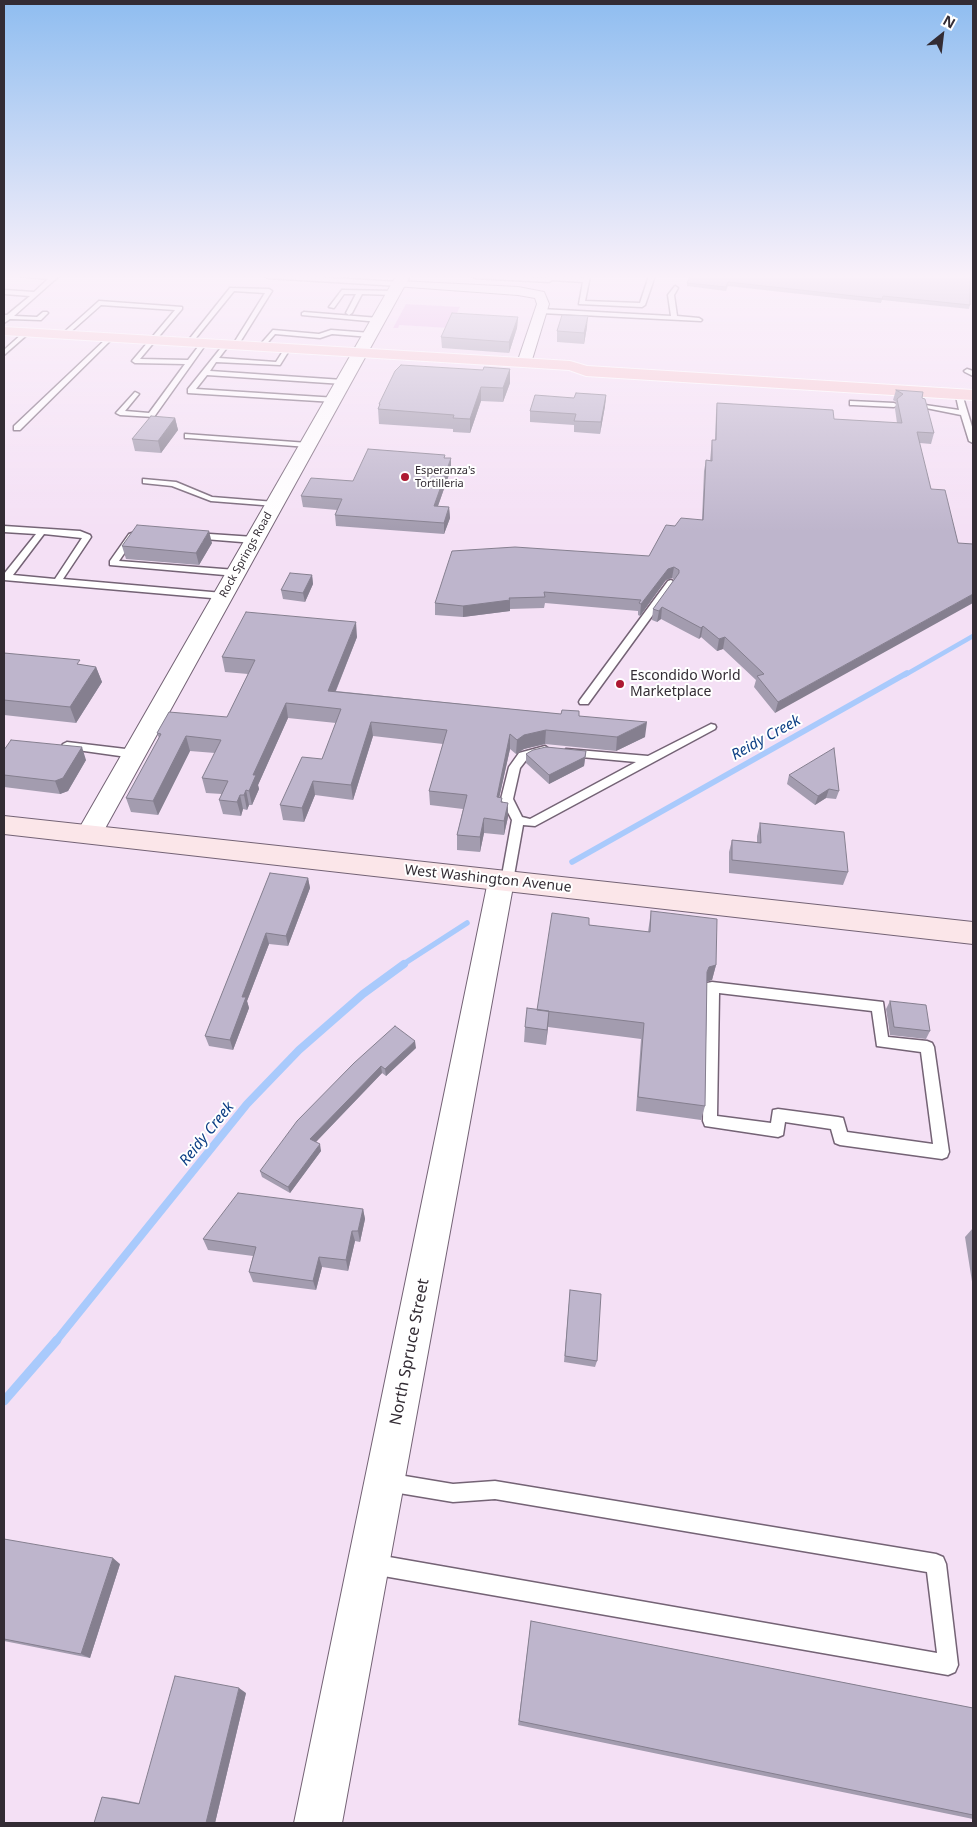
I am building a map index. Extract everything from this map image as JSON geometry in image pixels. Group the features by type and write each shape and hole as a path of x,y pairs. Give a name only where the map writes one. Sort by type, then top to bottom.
{"main road":[{"path":"495,361 570,366 584,364 973,388"},
{"path":"570,366 586,371 965,394"},
{"name":"West Washington Avenue","path":"4,825 973,934"}],"street":[{"name":"Rock Springs Road","path":"89,834 356,361"},
{"name":"North Spruce Street","path":"318,1823 504,881"}],"lane":[{"path":"17,428 86,361"},
{"path":"149,361 190,362"},
{"path":"214,361 191,391 334,400"},
{"path":"235,361 278,364 280,361"},
{"path":"135,394 120,413 151,415 190,362"},
{"path":"205,373 344,382"},
{"path":"965,394 964,413 973,441"},
{"path":"853,403 894,405"},
{"path":"925,407 964,413"},
{"path":"188,436 308,445"},
{"path":"146,481 173,484 211,499 275,504"},
{"path":"4,529 80,534 88,538 57,582"},
{"path":"5,577 42,531"},
{"path":"143,533 134,532 113,563 236,573"},
{"path":"188,536 254,540"},
{"path":"5,577 223,596"},
{"path":"584,702 671,583"},
{"path":"518,820 531,823 710,727"},
{"path":"58,745 134,754"},
{"path":"504,881 518,820 507,799 514,767 518,761 528,754 545,750 649,760"},
{"path":"712,987 878,1006 882,1042 927,1048 942,1152 840,1138 838,1123 778,1115 778,1130 710,1121 712,987"},
{"path":"368,1564 948,1665 936,1564 495,1490 453,1493 384,1482"}],"building":[{"path":"401,365 483,370 484,367 510,369 503,388 481,387 470,419 453,418 454,415 378,409 395,371"},
{"path":"896,390 923,392 922,398 925,399 934,433 917,432 931,489 945,490 958,543 973,544 973,594 778,702 757,676 764,674 725,637 719,639 703,626 701,628 662,607 659,611 653,609 679,573 679,570 674,567 668,569 641,604 639,603 641,600 544,592 545,597 509,598 510,600 463,606 435,603 452,551 515,547 649,556 666,525 675,526 681,518 703,520 706,460 712,461 712,440 716,440 717,403 833,410 834,419 902,423 897,399 903,394"},
{"path":"576,393 606,395 601,422 574,421 576,414 530,411 535,395 574,398"},
{"path":"151,416 175,418 158,441 132,439"},
{"path":"368,449 445,455 444,458 451,458 434,506 449,507 444,523 335,515 342,499 301,496 311,478 353,481"},
{"path":"137,525 209,531 196,553 122,546"},
{"path":"290,573 312,575 303,593 281,590"},
{"path":"246,612 356,622 328,691 561,714 562,710 579,711 579,716 647,722 617,737 546,730 524,735 517,740 510,734 497,797 502,798 501,802 508,803 504,821 484,818 480,837 457,835 467,795 429,791 447,730 371,722 351,785 313,781 302,808 280,805 302,757 322,759 341,709 286,703 253,775 256,775 249,791 246,790 244,795 240,795 237,802 219,800 228,781 202,778 221,740 186,736 153,801 126,798 161,734 157,733 169,712 227,717 255,660 222,657"},
{"path":"4,653 80,660 77,664 96,667 70,707 4,700"},
{"path":"11,740 82,747 63,778 55,781 4,775 4,750"},
{"path":"546,747 586,751 585,757 549,775 526,754"},
{"path":"834,748 839,791 829,789 818,796 789,775"},
{"path":"760,823 844,832 848,872 732,860 732,840 761,843"},
{"path":"270,873 308,878 286,936 266,933 242,997 246,997 230,1040 205,1036"},
{"path":"651,911 717,919 716,965 709,967 707,972 705,1106 638,1097 644,1023 537,1010 552,913 589,918 589,925 650,932"},
{"path":"890,1001 926,1005 930,1031 894,1027"},
{"path":"527,1008 549,1011 547,1030 525,1027"},
{"path":"395,1026 415,1041 385,1069 381,1066 310,1139 320,1144 288,1187 260,1171 297,1121 354,1063"},
{"path":"238,1193 363,1209 358,1231 352,1231 346,1260 319,1257 313,1281 249,1272 256,1247 203,1239"},
{"path":"570,1290 601,1294 597,1361 565,1356"},
{"path":"4,1539 113,1558 81,1654 4,1639"},
{"path":"531,1621 973,1708 973,1815 519,1721"},
{"path":"175,1676 239,1688 206,1823 94,1823 102,1797 139,1804"}],"waterway":[{"name":"Reidy Creek","path":"905,675 973,636"},
{"name":"Reidy Creek","path":"572,862 907,673"},
{"name":"Reidy Creek","path":"402,965 467,923"},
{"name":"Reidy Creek","path":"56,1341 247,1104 299,1050 363,994 404,964"},
{"name":"Reidy Creek","path":"4,1401 57,1340"}],"place":[{"name":"Esperanza's Tortilleria","path":"405,477"},
{"name":"Escondido World Marketplace","path":"620,684"}]}
